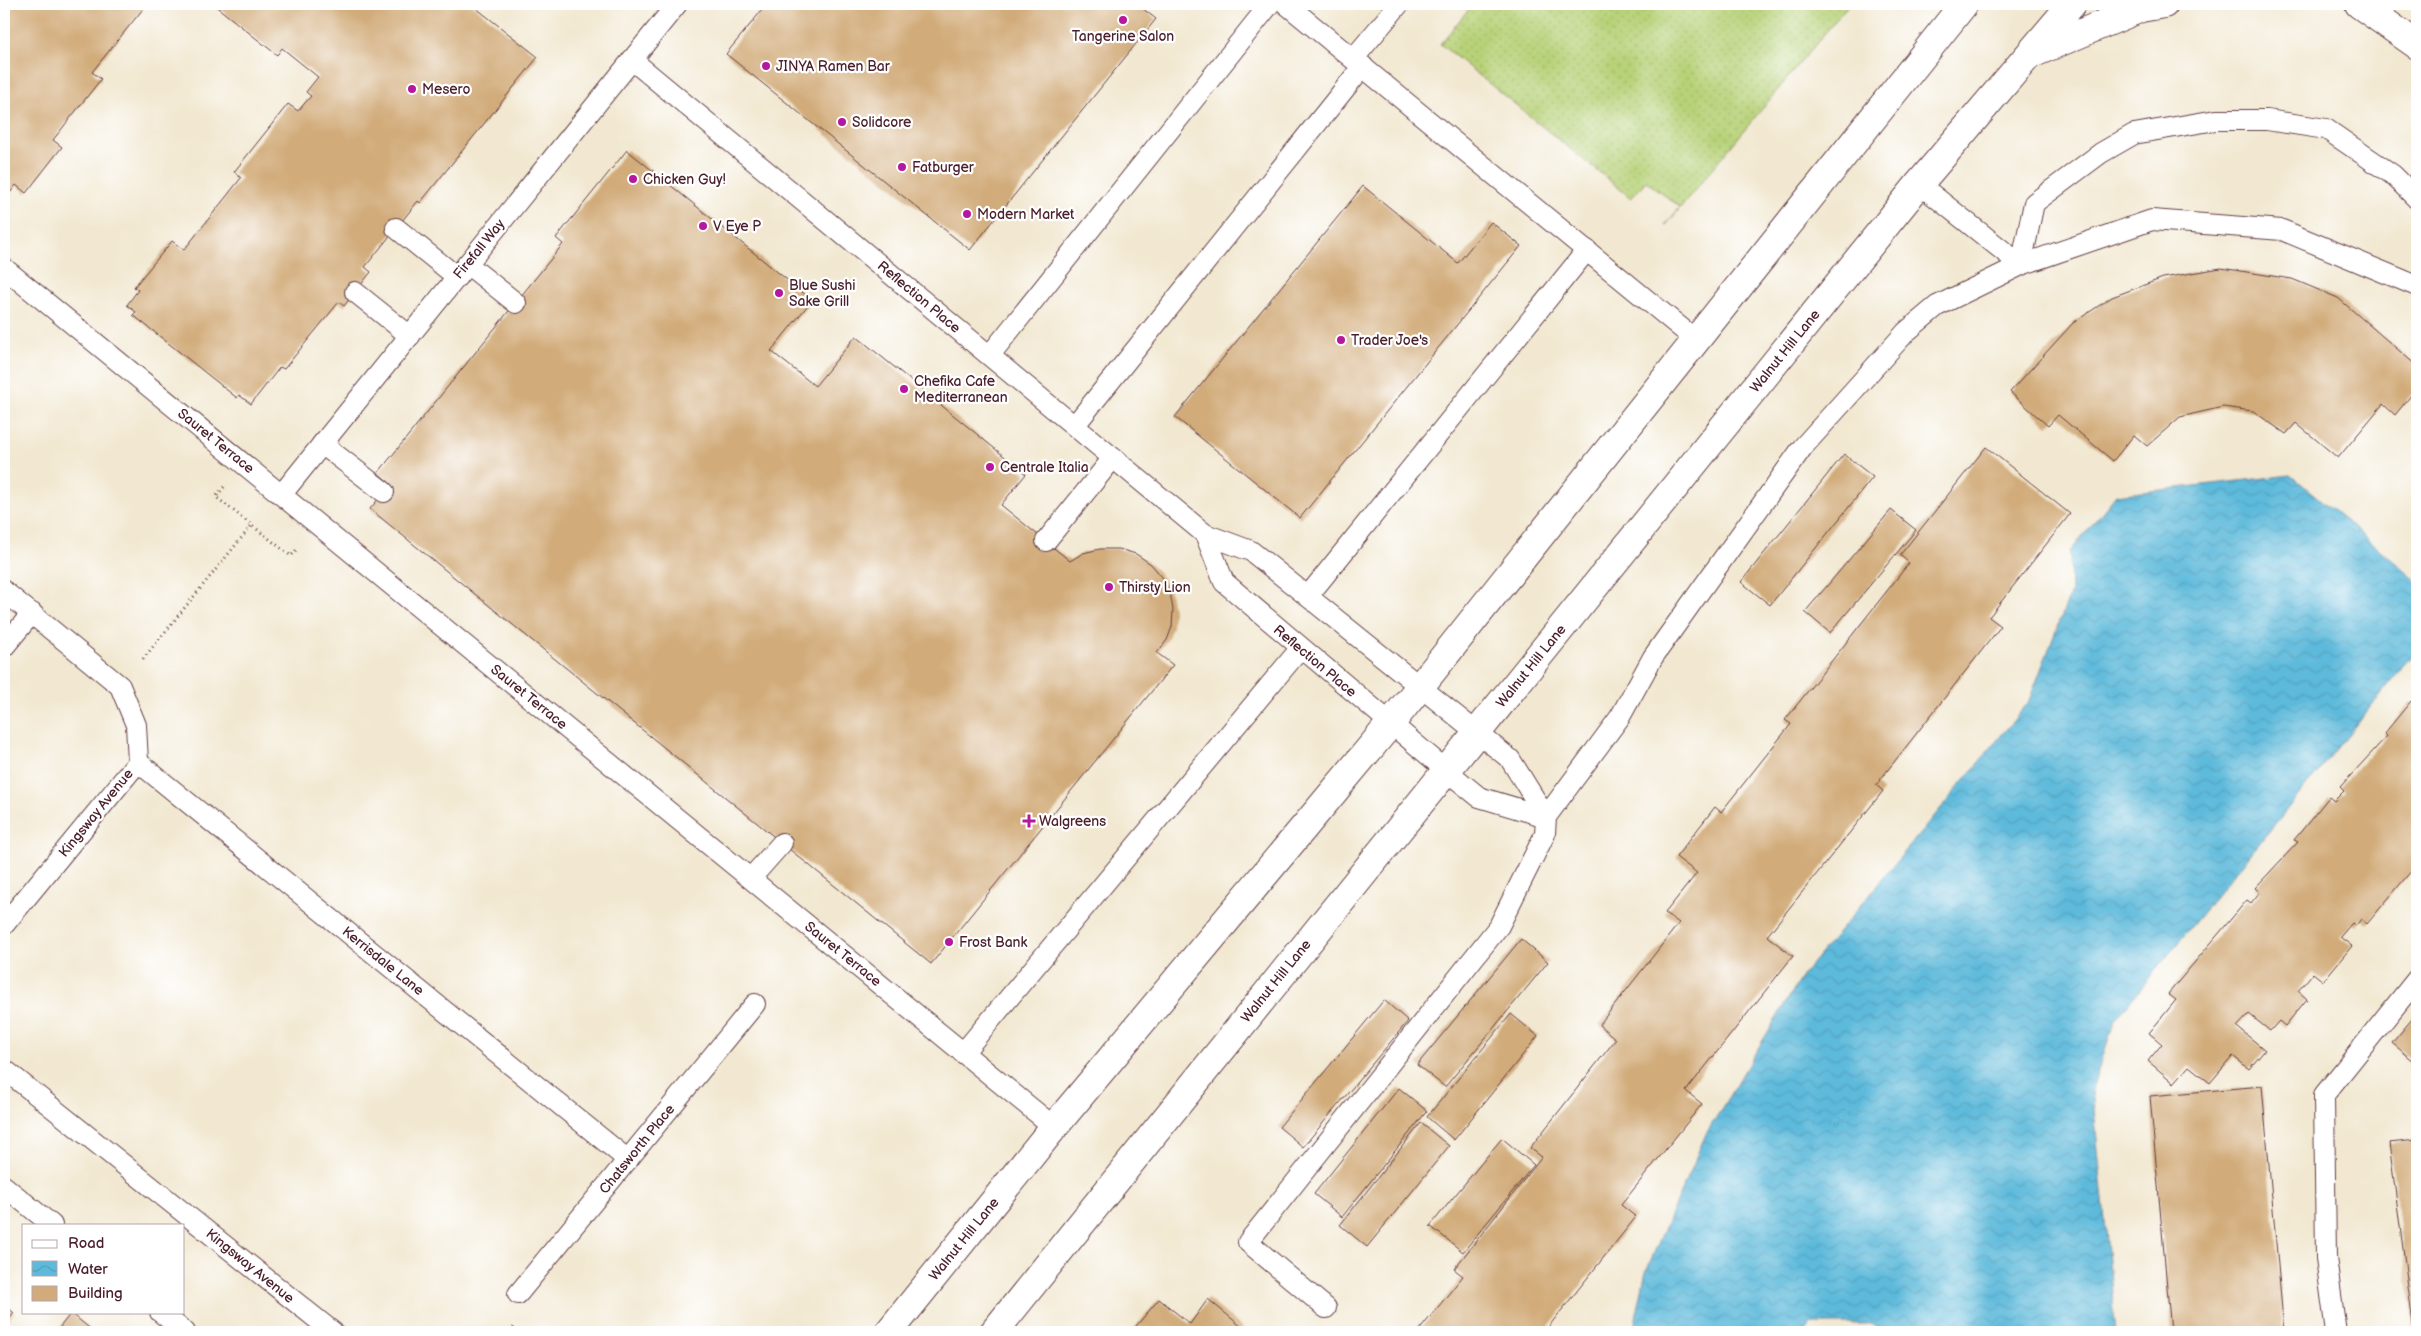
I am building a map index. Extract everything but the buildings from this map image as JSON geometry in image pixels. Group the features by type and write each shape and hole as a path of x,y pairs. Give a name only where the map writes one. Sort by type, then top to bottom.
{"main road":[{"name":"Walnut Hill Lane","path":"889,1332 1054,1127 1391,723 1964,4"},
{"name":"Walnut Hill Lane","path":"994,1332 1918,184 2072,4"},
{"path":"2028,56 2141,8 2164,4"},
{"path":"2359,4 2417,45"}],"lane":[{"name":"Firefall Way","path":"282,494 677,4"},
{"path":"990,355 1270,4"},
{"path":"1286,4 1697,341"},
{"path":"1075,425 1358,62 1400,4"},
{"name":"Reflection Place","path":"632,60 1205,534 1251,551 1419,687 1478,732 1510,759 1546,817"},
{"path":"2021,264 2034,203 2101,153 2134,134 2216,120 2267,120 2326,129 2393,176 2417,199"},
{"path":"1918,184 2021,264"},
{"path":"1326,1308 1248,1242 1499,926 1545,834 1546,817 1620,717 1653,657 1802,448 1906,332 1937,306 2021,264 2152,220 2282,230 2417,286"},
{"path":"396,228 462,271 516,302"},
{"path":"1308,596 1587,250"},
{"name":"Sauret Terrace","path":"4,268 1054,1127"},
{"path":"355,292 410,336"},
{"path":"322,444 384,492"},
{"path":"1046,541 1113,458"},
{"name":"Reflection Place","path":"1205,534 1224,582 1300,649 1447,771 1479,797 1546,817"},
{"name":"Kingsway Avenue","path":"4,591 120,686 136,725 138,762 4,925"},
{"path":"4,647 32,613"},
{"path":"963,1053 1300,649"},
{"name":"Kerrisdale Lane","path":"138,762 628,1160"},
{"path":"751,878 782,843"},
{"path":"2336,1332 2326,1258 2324,1095 2417,979"},
{"name":"Chatsworth Place","path":"518,1294 755,1004"},
{"name":"Kingsway Avenue","path":"4,1069 333,1332"},
{"path":"4,1186 51,1224"},
{"path":"162,1314 185,1332"}],"path":[{"path":"143,659 252,525"}],"green space":[{"path":"1473,4 1849,4 1665,226 1680,207 1646,181 1631,198 1440,44"}],"water":[{"path":"2291,475 2417,581 2417,650 2115,1020 2092,1089 2116,1332 1883,1332 1872,1324 1811,1324 1806,1332 1633,1332 1646,1271 1706,1134 1802,976 2028,703 2071,592 2070,552 2116,495"}],"place":[{"name":"Tangerine Salon","path":"1123,20"},
{"name":"JINYA Ramen Bar","path":"766,66"},
{"name":"Mesero","path":"412,89"},
{"name":"Solidcore","path":"842,122"},
{"name":"Fatburger","path":"902,167"},
{"name":"Chicken Guy!","path":"633,179"},
{"name":"Modern Market","path":"967,214"},
{"name":"V Eye P","path":"703,226"},
{"name":"Blue Sushi Sake Grill","path":"779,293"},
{"name":"Trader Joe's","path":"1341,340"},
{"name":"Chefika Cafe Mediterranean","path":"904,389"},
{"name":"Centrale Italia","path":"990,467"},
{"name":"Thirsty Lion","path":"1109,587"},
{"name":"Walgreens","path":"1029,821"},
{"name":"Frost Bank","path":"949,942"}]}
